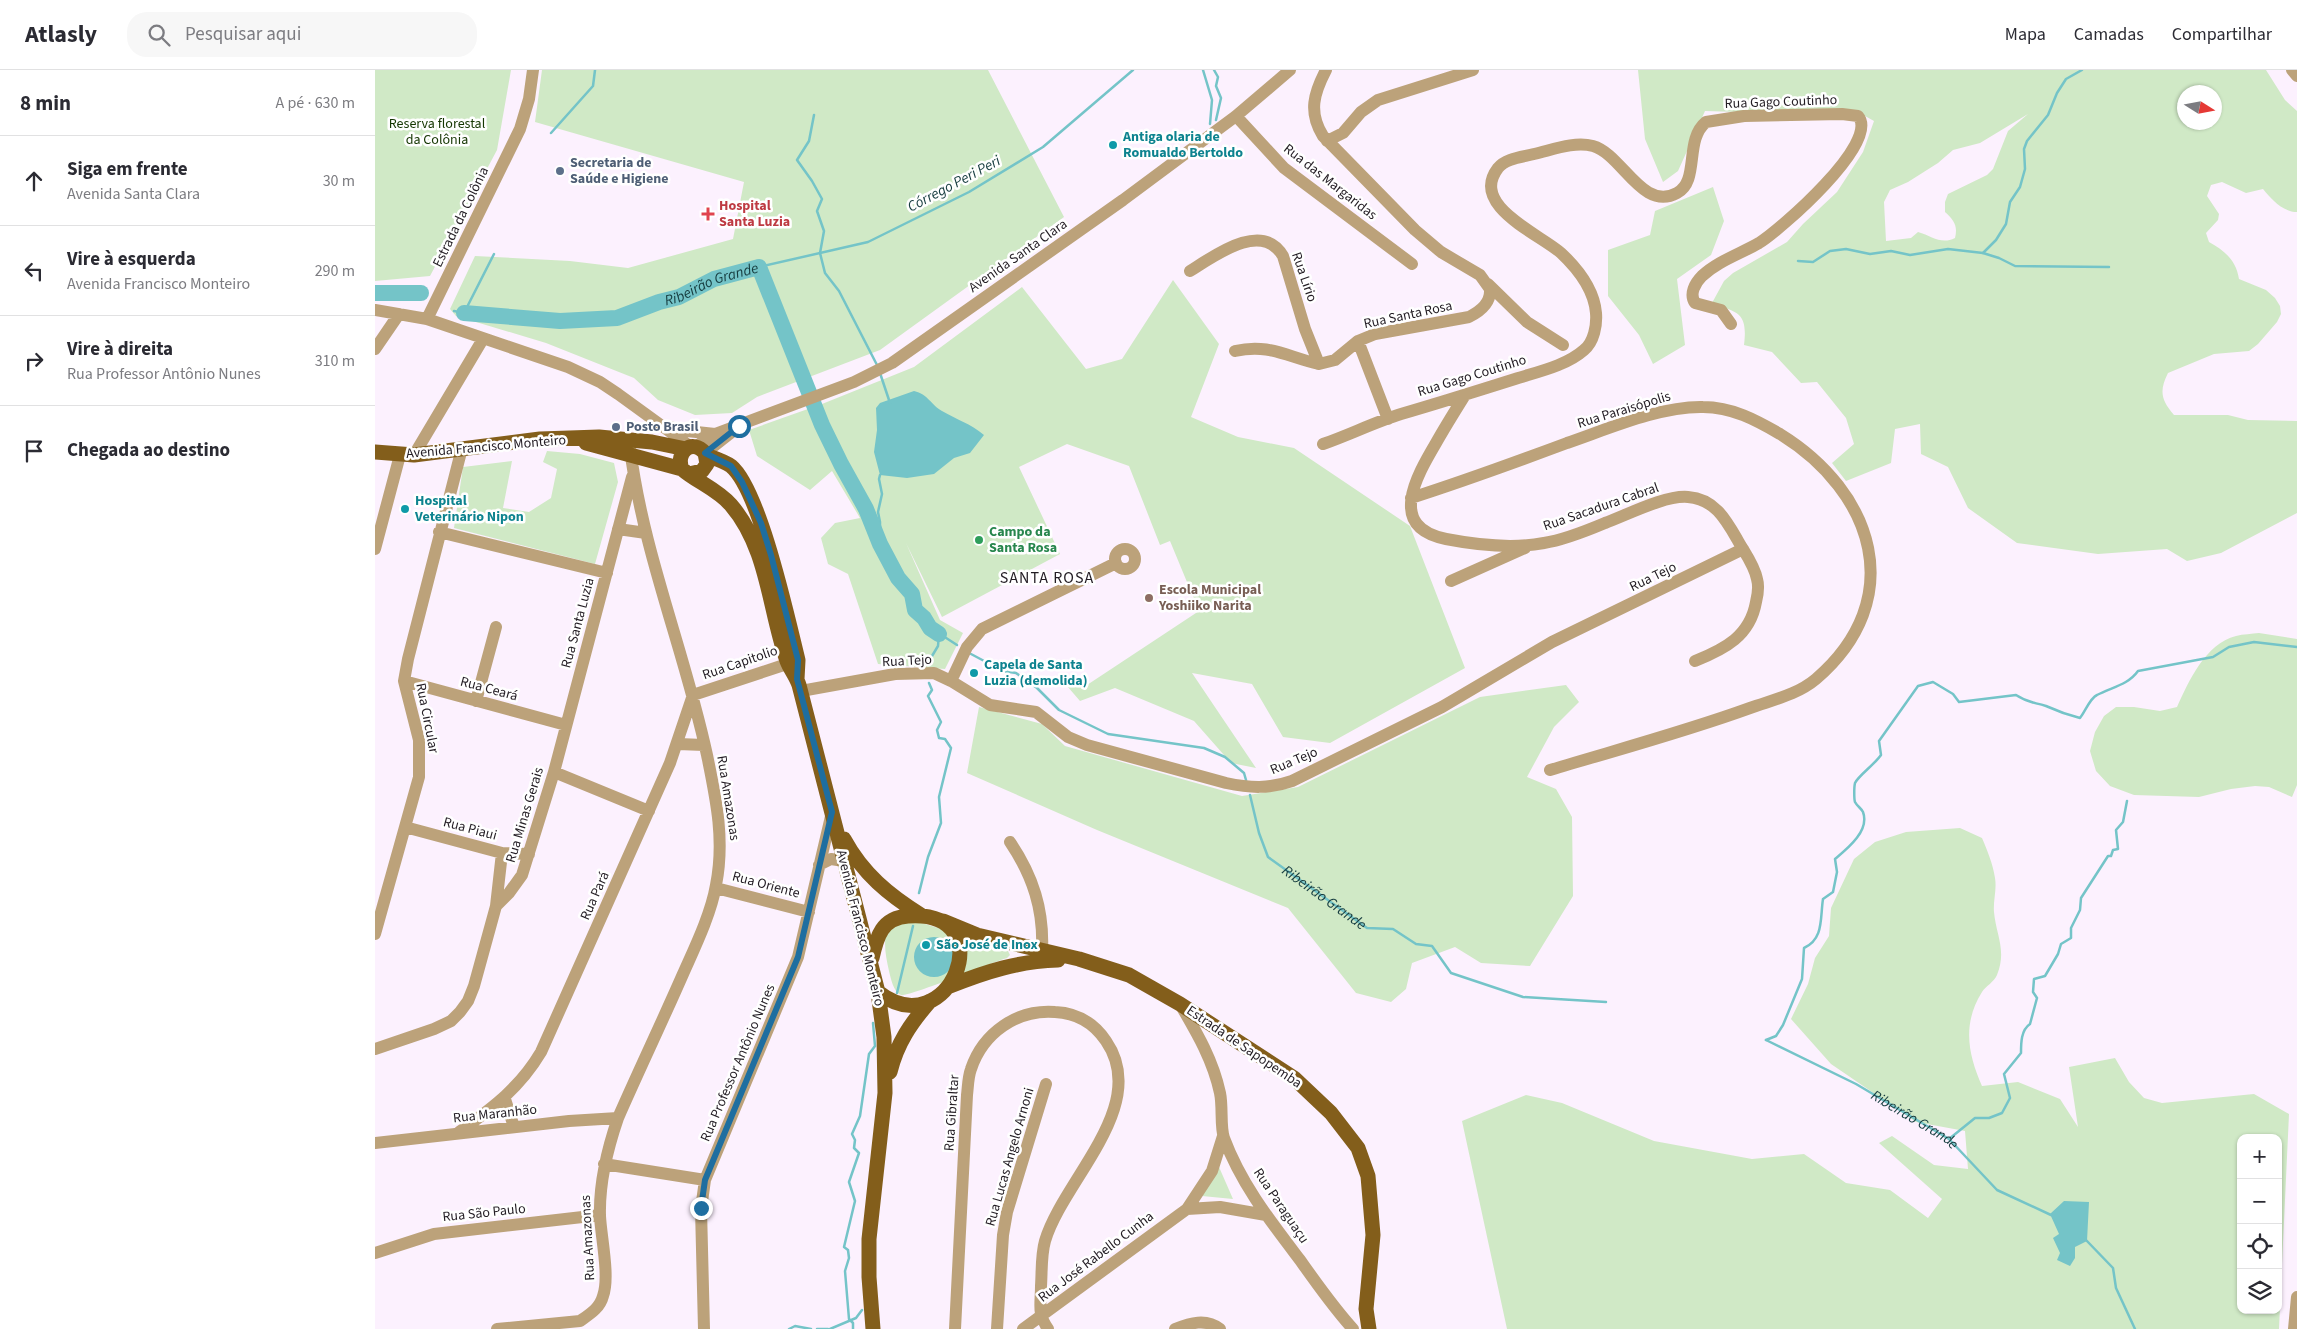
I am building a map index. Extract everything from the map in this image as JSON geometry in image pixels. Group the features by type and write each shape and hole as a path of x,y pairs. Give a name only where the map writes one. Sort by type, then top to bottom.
{"main road":[{"name":"Avenida Francisco Monteiro","path":"375,452 407,455 540,439 573,438 630,447 697,450 731,466 742,482 761,523 768,547 793,661 871,961 878,992 884,1037 885,1093"},
{"name":"Avenida Francisco Monteiro","path":"630,447 685,471 722,496 740,517 760,558 793,661"},
{"path":"697,450 705,468 698,474 685,471 680,455 697,450"},
{"path":"833,816 853,856 875,882 892,897 921,915 943,921 977,935 1042,952 1079,959"},
{"path":"871,961 876,939 881,928 895,918 921,915"},
{"path":"943,921 951,928 960,949 957,973 950,986"},
{"path":"873,1329 869,1239 885,1093 897,1047 904,1034 930,1001 950,986 984,972 1021,963 1079,959"},
{"name":"Estrada de Sapopemba","path":"1079,959 1129,975 1180,1004 1294,1078 1331,1113 1358,1148 1368,1176 1372,1212 1372,1257 1366,1309 1369,1329"},
{"path":"878,992 887,999 907,1005 930,1001"}],"street":[{"name":"Estrada da Colônia","path":"427,319 516,137 529,99 533,70"},
{"name":"Avenida Santa Clara","path":"697,450 715,434 823,394 878,371 1123,200 1236,116 1290,70"},
{"path":"1326,70 1315,94 1313,108 1317,127 1327,141 1422,236 1441,252 1480,275 1527,322 1563,345"},
{"path":"1327,141 1343,133 1361,112 1378,100 1473,70"},
{"path":"2291,70 2297,76"},
{"name":"Rua Gago Coutinho","path":"1323,444 1388,419 1555,366 1585,350 1596,327 1596,307 1589,287 1579,273 1559,252 1514,220 1495,200 1492,185 1493,177 1502,163 1568,146 1588,145 1608,154 1644,190 1659,196 1668,196 1677,193 1687,183 1695,136 1705,122 1744,116 1842,114 1858,116 1861,127 1855,147 1826,185 1764,239 1712,268 1696,284 1692,296 1695,304 1721,310 1731,324"},
{"name":"Rua das Margaridas","path":"1236,116 1284,168 1413,264"},
{"name":"Rua Lírio","path":"1190,271 1218,254 1246,241 1261,240 1277,247 1283,256 1319,364"},
{"name":"Rua Santa Rosa","path":"1388,419 1357,341 1375,334 1469,317 1477,313 1488,302 1490,294 1488,284"},
{"path":"375,310 427,319 548,359 588,376 618,394 697,450"},
{"path":"375,349 399,314"},
{"path":"375,549 407,455 483,338"},
{"path":"1235,351 1261,348 1272,349 1319,364 1335,360 1357,341"},
{"path":"1411,498 1420,470 1465,394"},
{"name":"Rua Paraisópolis","path":"1411,498 1608,428 1655,415 1688,408 1705,407 1741,414 1756,420 1811,455 1842,488 1860,519 1868,543 1870,564 1867,602 1850,640 1839,656 1814,680 1793,693 1711,722 1550,770"},
{"path":"658,424 687,431 715,434"},
{"name":"Avenida Santa Clara","path":"697,450 739,426"},
{"name":"Rua Amazonas","path":"583,1325 597,1308 605,1287 600,1215 604,1164 618,1118 697,944 716,888 721,855 721,831 693,695 646,533 633,473 630,447"},
{"name":"Rua Circular","path":"375,934 419,777 419,740 404,681 439,532 462,448"},
{"name":"Rua Santa Luzia","path":"566,725 633,473"},
{"name":"Rua Sacadura Cabral","path":"1411,498 1410,508 1414,520 1426,532 1435,537 1482,544 1532,544 1558,539 1657,503 1682,497 1697,498 1712,505 1721,513 1743,548 1750,560 1758,582 1752,617 1746,629 1734,643 1695,661"},
{"path":"618,529 646,533"},
{"path":"439,532 607,572"},
{"path":"1451,581 1532,544"},
{"name":"Rua Tejo","path":"799,685 895,674 934,673 990,705 1036,712 1068,737 1087,745 1236,785 1271,788 1292,781 1442,707 1552,642 1743,548"},
{"path":"951,681 967,647 982,629 1116,564"},
{"path":"476,701 496,627"},
{"name":"Rua Capitolio","path":"693,695 793,661"},
{"name":"Rua Ceará","path":"404,681 566,725"},
{"name":"Rua Pará","path":"458,1133 505,1099 524,1078 541,1052 678,744 693,695"},
{"name":"Rua Minas Gerais","path":"496,906 509,893 522,875 554,772 566,725"},
{"path":"678,744 704,745"},
{"path":"554,772 649,811"},
{"name":"Rua Professor Antônio Nunes","path":"704,1329 701,1208 705,1180 789,981 809,912 819,865 833,816"},
{"name":"Rua Piaui","path":"405,827 502,853 529,854"},
{"path":"1010,842 1025,865 1031,880 1041,918 1042,952"},
{"name":"Rua Minas Gerais","path":"375,1049 434,1029 461,1012 474,986 496,906 502,853"},
{"path":"819,865 831,860 844,862"},
{"name":"Rua Oriente","path":"716,888 809,912"},
{"name":"Rua Paraguaçu","path":"1180,1004 1203,1042 1215,1070 1221,1095 1223,1136 1242,1176 1266,1214 1329,1301 1353,1329"},
{"name":"Rua Gibraltar","path":"955,1329 967,1095 970,1070 980,1050 991,1035 1007,1022 1033,1012 1055,1012 1076,1016 1099,1030 1117,1064 1119,1084 1117,1100 1105,1130 1045,1241 1042,1260 1040,1318"},
{"name":"Rua Lucas Angelo Arnoni","path":"997,1329 1001,1262 1007,1212 1046,1084"},
{"path":"505,1099 514,1127"},
{"name":"Rua Maranhão","path":"375,1143 514,1127 618,1118"},
{"name":"Rua José Rabello Cunha","path":"1023,1329 1187,1209 1212,1171 1223,1136"},
{"path":"604,1164 705,1180"},
{"path":"1187,1209 1220,1207 1266,1214"},
{"name":"Rua São Paulo","path":"375,1253 434,1234 600,1215"},
{"path":"2294,1329 2297,1297"},
{"path":"1040,1318 1048,1329"},
{"path":"1175,1329 1207,1322 1219,1329"},
{"path":"497,1329 583,1325"}],"green space":[{"name":"Reserva florestal da Colônia","path":"375,70 511,70 497,150 430,276 375,281"},
{"path":"542,70 988,70 1064,217 880,350 757,397 732,413 695,415 658,400 634,378 546,343 456,316 450,309 475,256 570,261 628,268 733,239 744,182 535,122"},
{"path":"1638,70 2266,70 2285,100 2297,111 2297,212 2282,207 2263,189 2246,193 2222,182 2211,185 2207,196 2219,214 2218,220 2206,233 2209,242 2225,253 2232,261 2238,272 2239,279 2266,290 2275,298 2280,306 2281,314 2277,322 2258,344 2249,351 2214,354 2168,373 2163,385 2163,395 2166,405 2174,415 2228,415 2248,420 2297,421 2297,513 2221,553 2187,561 2167,549 2098,554 2017,543 1968,508 1948,467 1921,454 1920,424 1895,429 1891,463 1846,481 1832,463 1854,444 1846,418 1817,382 1801,383 1772,352 1744,345 1744,326 1739,315 1712,303 1724,281 1733,273 1787,242 1837,192 1863,152 1874,121 1865,116 1705,111 1678,171 1663,182 1645,139","holes":["2028,114 2008,131 1993,169 1987,175 1948,194 1945,202 1945,212 1955,224 1955,238 1945,241 1918,232 1911,238 1886,241 1884,202 1890,190 1908,182 1938,163 1953,150 1980,143"]},
{"path":"1713,187 1724,221 1711,255 1677,279 1685,345 1653,364 1639,335 1608,296 1608,250 1650,235 1655,211"},
{"path":"1173,280 1219,344 1191,417 1238,437 1294,448 1410,526 1465,668 1330,743 1283,737 1252,684 1192,673 1256,768 1231,763 1194,721 1115,688 1080,701 1061,679 1087,685 1199,611 1170,541 1160,545 1129,466 1067,444 1019,467 1060,554 942,617 906,543 940,620 963,633 945,669 878,664 848,574 828,564 821,538 835,523 860,518 832,471 810,490 757,456 749,430 822,404 914,367 1022,287 1086,369 1122,359"},
{"path":"547,451 580,454 614,463 618,482 595,564 454,528 463,467 512,461 503,508 529,512 551,498 557,469 543,462"},
{"path":"2259,633 2297,639 2297,785 2292,797 2269,787 2255,786 2231,789 2199,797 2134,795 2110,786 2096,771 2090,751 2095,732 2104,716 2116,707 2134,707 2160,711 2177,707 2199,665 2215,647 2225,640 2236,636"},
{"path":"1566,685 1579,702 1554,727 1527,777 1556,789 1572,817 1573,896 1530,966 1481,963 1455,947 1412,963 1406,989 1391,1002 1356,993 1288,908 1097,830 967,773 979,707 1042,724 1065,746 1242,796 1298,787 1480,697"},
{"path":"1960,828 1982,838 1994,873 1994,912 2001,958 1996,977 1982,992 1976,1004 1970,1027 1969,1039 1973,1062 1982,1086 2018,1082 2060,1099 2078,1127 2069,1067 2115,1058 2129,1082 2144,1098 2162,1103 2254,1094 2289,1114 2282,1264 2282,1134 2237,1134 2237,1314 2280,1314 2279,1329 1507,1329 1462,1121 1526,1095 1562,1103 1654,1141 1752,1159 1804,1154 1846,1183 1890,1190 1928,1218 1942,1199 1879,1143 1892,1136 1934,1165 1968,1169 1965,1131 1916,1122 1831,1064 1791,1019 1808,984 1815,958 1829,936 1831,908 1854,859 1875,842 1906,832"},
{"path":"909,919 1003,948 1010,955 1007,958 933,986 901,995 894,988 886,956 885,940 887,929"},
{"path":"1219,1167 1233,1199 1202,1196"}],"water":[{"path":"914,391 926,397 942,411 984,435 970,453 954,458 934,474 907,478 880,475 874,452 877,430 876,408 880,403"},
{"path":"938,937 945,940 951,946 954,957 953,965 945,974 938,977 930,977 923,974 915,965 914,953 917,946 926,938"},
{"path":"2064,1201 2089,1202 2087,1241 2075,1247 2075,1258 2070,1266 2057,1260 2060,1253 2053,1238 2059,1234 2050,1214"}],"waterway":[{"path":"551,133 593,86 595,70"},
{"name":"Córrego Peri Peri","path":"759,267 868,242 969,192 1043,147 1133,70"},
{"path":"1203,70 1212,100 1210,124"},
{"path":"1214,70 1218,77 1216,86 1221,98 1216,120"},
{"path":"1983,253 1996,240 2006,224 2010,202 2020,187 2025,169 2024,149 2027,141 2048,115 2057,93 2066,79 2082,70"},
{"path":"814,115 809,141 797,160 822,199 817,211 824,231 820,253 825,273 839,291 877,365"},
{"path":"1798,261 1813,262 1830,251 1846,249 1870,254 1891,251 1910,255 1948,249 1983,253 2015,266 2109,267"},
{"path":"454,311 464,313 494,254"},
{"name":"Ribeirão Grande","path":"464,313 560,321 617,318 659,302 679,297 714,279 759,267 822,425 866,509 880,544 898,578 912,594 915,610 924,618 930,628 939,634"},
{"name":"Ribeirão Grande","path":"375,293 421,293"},
{"path":"880,373 890,403"},
{"name":"Ribeirão Grande","path":"880,475 882,494 878,512 880,544"},
{"path":"932,656 938,646 939,634"},
{"path":"940,634 957,645"},
{"path":"1766,1040 1776,1036 1783,1025 1802,979 1804,948 1818,934 1823,899 1833,892 1837,872 1835,859 1856,839 1863,826 1863,812 1855,800 1855,783 1881,755 1879,741 1918,686 1933,682 1953,694 1959,702 2016,695 2027,701 2080,718 2094,697 2125,683 2138,671 2213,657 2229,647 2254,642 2297,647"},
{"name":"Ribeirão Grande","path":"971,654 1003,671 1016,673 1037,688 1059,710 1108,734 1204,748 1225,757 1244,773 1246,780"},
{"path":"919,893 928,857 941,823 939,797 951,748 945,739 939,738 937,730 941,722 928,696 932,690 929,683"},
{"name":"Ribeirão Grande","path":"1250,795 1259,833 1268,857 1367,928 1393,929 1416,944 1432,946 1451,973 1523,997 1606,1002"},
{"path":"1949,1139 1975,1118 1989,1118 2002,1113 2010,1098 2004,1074 2021,1053 2023,1033 2030,1024 2037,998 2033,992 2034,979 2045,976 2058,954 2061,944 2071,938 2071,928 2080,910 2081,898 2108,856 2111,856 2113,850 2118,849 2116,830 2123,822 2127,801"},
{"name":"Ribeirão Grande","path":"897,993 913,926"},
{"path":"853,1329 853,1323 849,1319 845,1271 849,1258 848,1250 844,1247 855,1201 849,1182 859,1153 854,1148 855,1140 852,1134 860,1116 869,1054 875,1046 873,1023"},
{"name":"Ribeirão Grande","path":"1766,1040 1856,1084 1949,1139 1997,1190 2051,1215"},
{"path":"2086,1240 2113,1268 2116,1288 2135,1329"},
{"path":"830,1329 856,1318 862,1310"},
{"path":"789,1329 795,1326 811,1329"},
{"path":"817,1329 828,1329"}],"place":[{"name":"Antiga olaria de Romualdo Bertoldo","path":"1113,145"},
{"name":"Secretaria de Saúde e Higiene","path":"560,171"},
{"name":"Hospital Santa Luzia","path":"708,214"},
{"name":"Posto Brasil","path":"616,427"},
{"name":"Hospital Veterinário Nipon","path":"405,509"},
{"name":"Campo da Santa Rosa","path":"979,540"},
{"name":"Escola Municipal Yoshiiko Narita","path":"1149,598"},
{"name":"Capela de Santa Luzia (demolida)","path":"974,673"},
{"name":"São José de Inox","path":"926,945"}],"district":[{"name":"SANTA ROSA","path":"1047,578"}],"route":[{"path":"701,1208 705,1180 798,957 832,812 797,679 798,660 761,523 742,482 731,466 705,453 718,445 739,426"}]}
